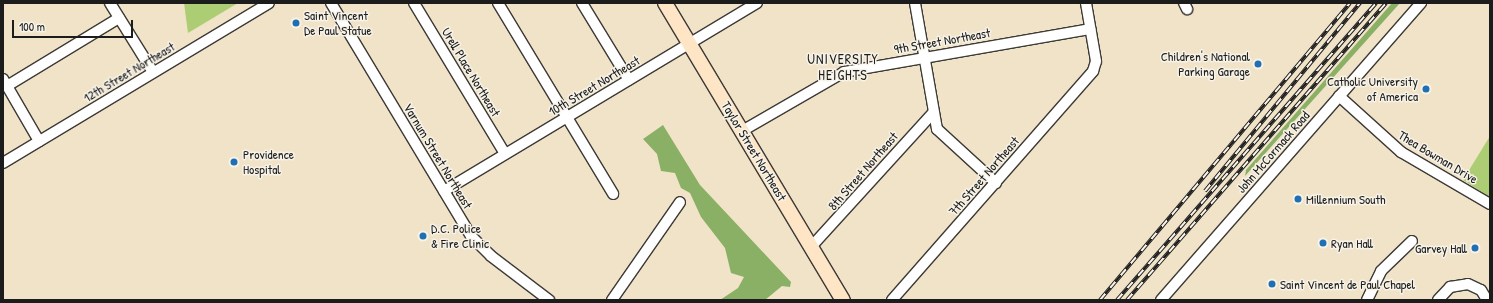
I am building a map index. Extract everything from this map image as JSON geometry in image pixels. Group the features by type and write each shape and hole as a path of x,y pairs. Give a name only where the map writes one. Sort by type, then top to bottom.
{"main road":[{"name":"Taylor Street Northeast","path":"665,3 843,300"}],"street":[{"path":"110,3 153,72"},
{"name":"12th Street Northeast","path":"3,163 269,3"},
{"name":"Varnum Street Northeast","path":"331,3 444,192 480,246 549,300"},
{"name":"Urell Place Northeast","path":"414,3 505,154"},
{"path":"498,3 613,194"},
{"path":"582,3 629,80"},
{"path":"915,3 933,113 943,138 996,183"},
{"path":"1086,3 1090,29"},
{"name":"John McCormack Road","path":"1161,300 1421,3"},
{"name":"10th Street Northeast","path":"444,192 690,44 752,4"},
{"path":"39,141 5,83 119,18"},
{"name":"9th Street Northeast","path":"742,131 840,73 1090,29"},
{"name":"7th Street Northeast","path":"892,300 996,183 1094,68 1090,29"},
{"name":"Thea Bowman Drive","path":"1339,96 1401,152 1490,204"},
{"name":"8th Street Northeast","path":"812,247 933,113"},
{"path":"612,300 680,202"},
{"path":"1366,300 1381,271 1412,241"},
{"path":"1438,300 1450,287 1468,284 1481,290 1487,300"}],"green space":[{"path":"184,3 238,3 188,33"},
{"path":"1392,3 1400,3 1245,176 1246,170"},
{"path":"663,125 700,185 791,282 790,287 782,286 765,300 720,300 738,288 744,277 731,273 725,248 701,217 690,193 681,188 675,173 661,171 657,154 643,139"},
{"path":"1490,136 1490,197 1463,180"}],"railway":[{"path":"1100,300 1350,3"},
{"path":"1205,191 1360,3"},
{"path":"1117,300 1376,3"},
{"path":"1127,300 1386,3"}],"place":[{"name":"Saint Vincent De Paul Statue","path":"296,23"},
{"name":"Children's National Parking Garage","path":"1258,64"},
{"name":"Catholic University of America","path":"1426,89"},
{"name":"Providence Hospital","path":"234,162"},
{"name":"Millennium South","path":"1298,199"},
{"name":"D.C. Police & Fire Clinic","path":"423,236"},
{"name":"Ryan Hall","path":"1323,243"},
{"name":"Garvey Hall","path":"1475,248"},
{"name":"Saint Vincent de Paul Chapel","path":"1272,284"}],"district":[{"name":"UNIVERSITY HEIGHTS","path":"843,68"}]}
